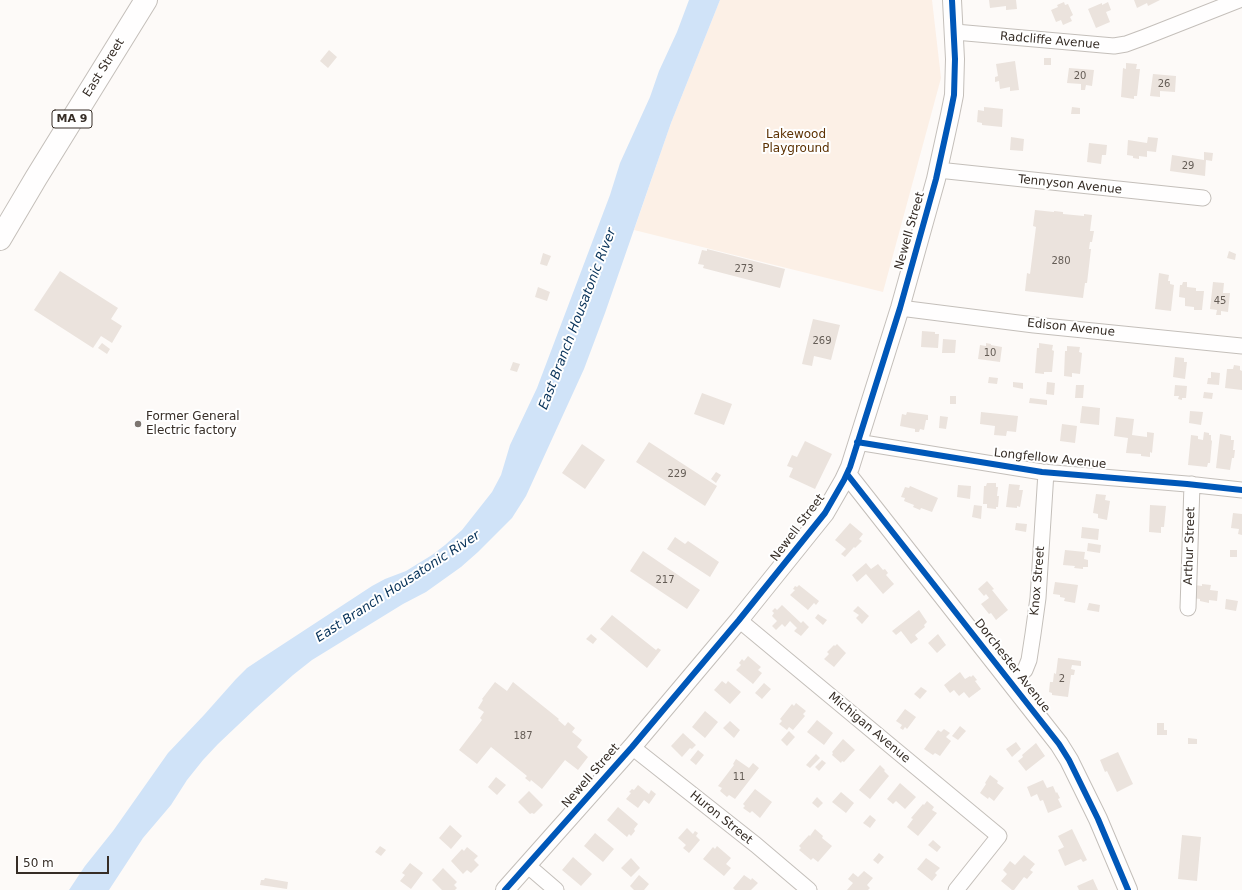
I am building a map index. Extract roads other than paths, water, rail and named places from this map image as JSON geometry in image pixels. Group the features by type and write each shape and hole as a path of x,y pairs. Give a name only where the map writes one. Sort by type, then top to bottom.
{"highway":[{"name":"East Street","path":"0,239 146,0"}],"street":[{"name":"Newell Street","path":"505,890 632,746 739,620 825,513 847,474 900,308 938,170 953,104 955,32 952,0"},
{"name":"Radcliffe Avenue","path":"955,32 1114,46 1126,44 1239,0"},
{"name":"Tennyson Avenue","path":"938,170 1203,198"},
{"name":"Edison Avenue","path":"900,308 1034,325 1242,346"},
{"name":"Longfellow Avenue","path":"857,442 1046,472 1192,484 1242,490"},
{"name":"Knox Street","path":"1011,682 1025,670 1029,660 1038,598 1046,472"},
{"name":"Dorchester Avenue","path":"847,474 1059,744 1069,760 1098,819 1128,890"},
{"name":"Arthur Street","path":"1188,608 1192,484"},
{"name":"Michigan Avenue","path":"739,620 1000,836 956,890"},
{"name":"Huron Street","path":"632,746 810,890"},
{"path":"527,865 556,890"}],"water":[{"name":"East Branch Housatonic River","path":"689,0 720,0 671,123 584,369 526,496 512,518 461,567 426,592 403,604 312,660 256,708 203,760 187,780 171,805 143,838 109,890 69,890 168,753 247,668 372,586 406,571 432,555 462,530 492,492 501,475 510,445 537,388 610,195 620,163 650,97 659,71 677,32"}],"place":[{"name":"Former General Electric factory","path":"138,424"}],"park label":[{"name":"Lakewood Playground","path":"796,142"}]}
